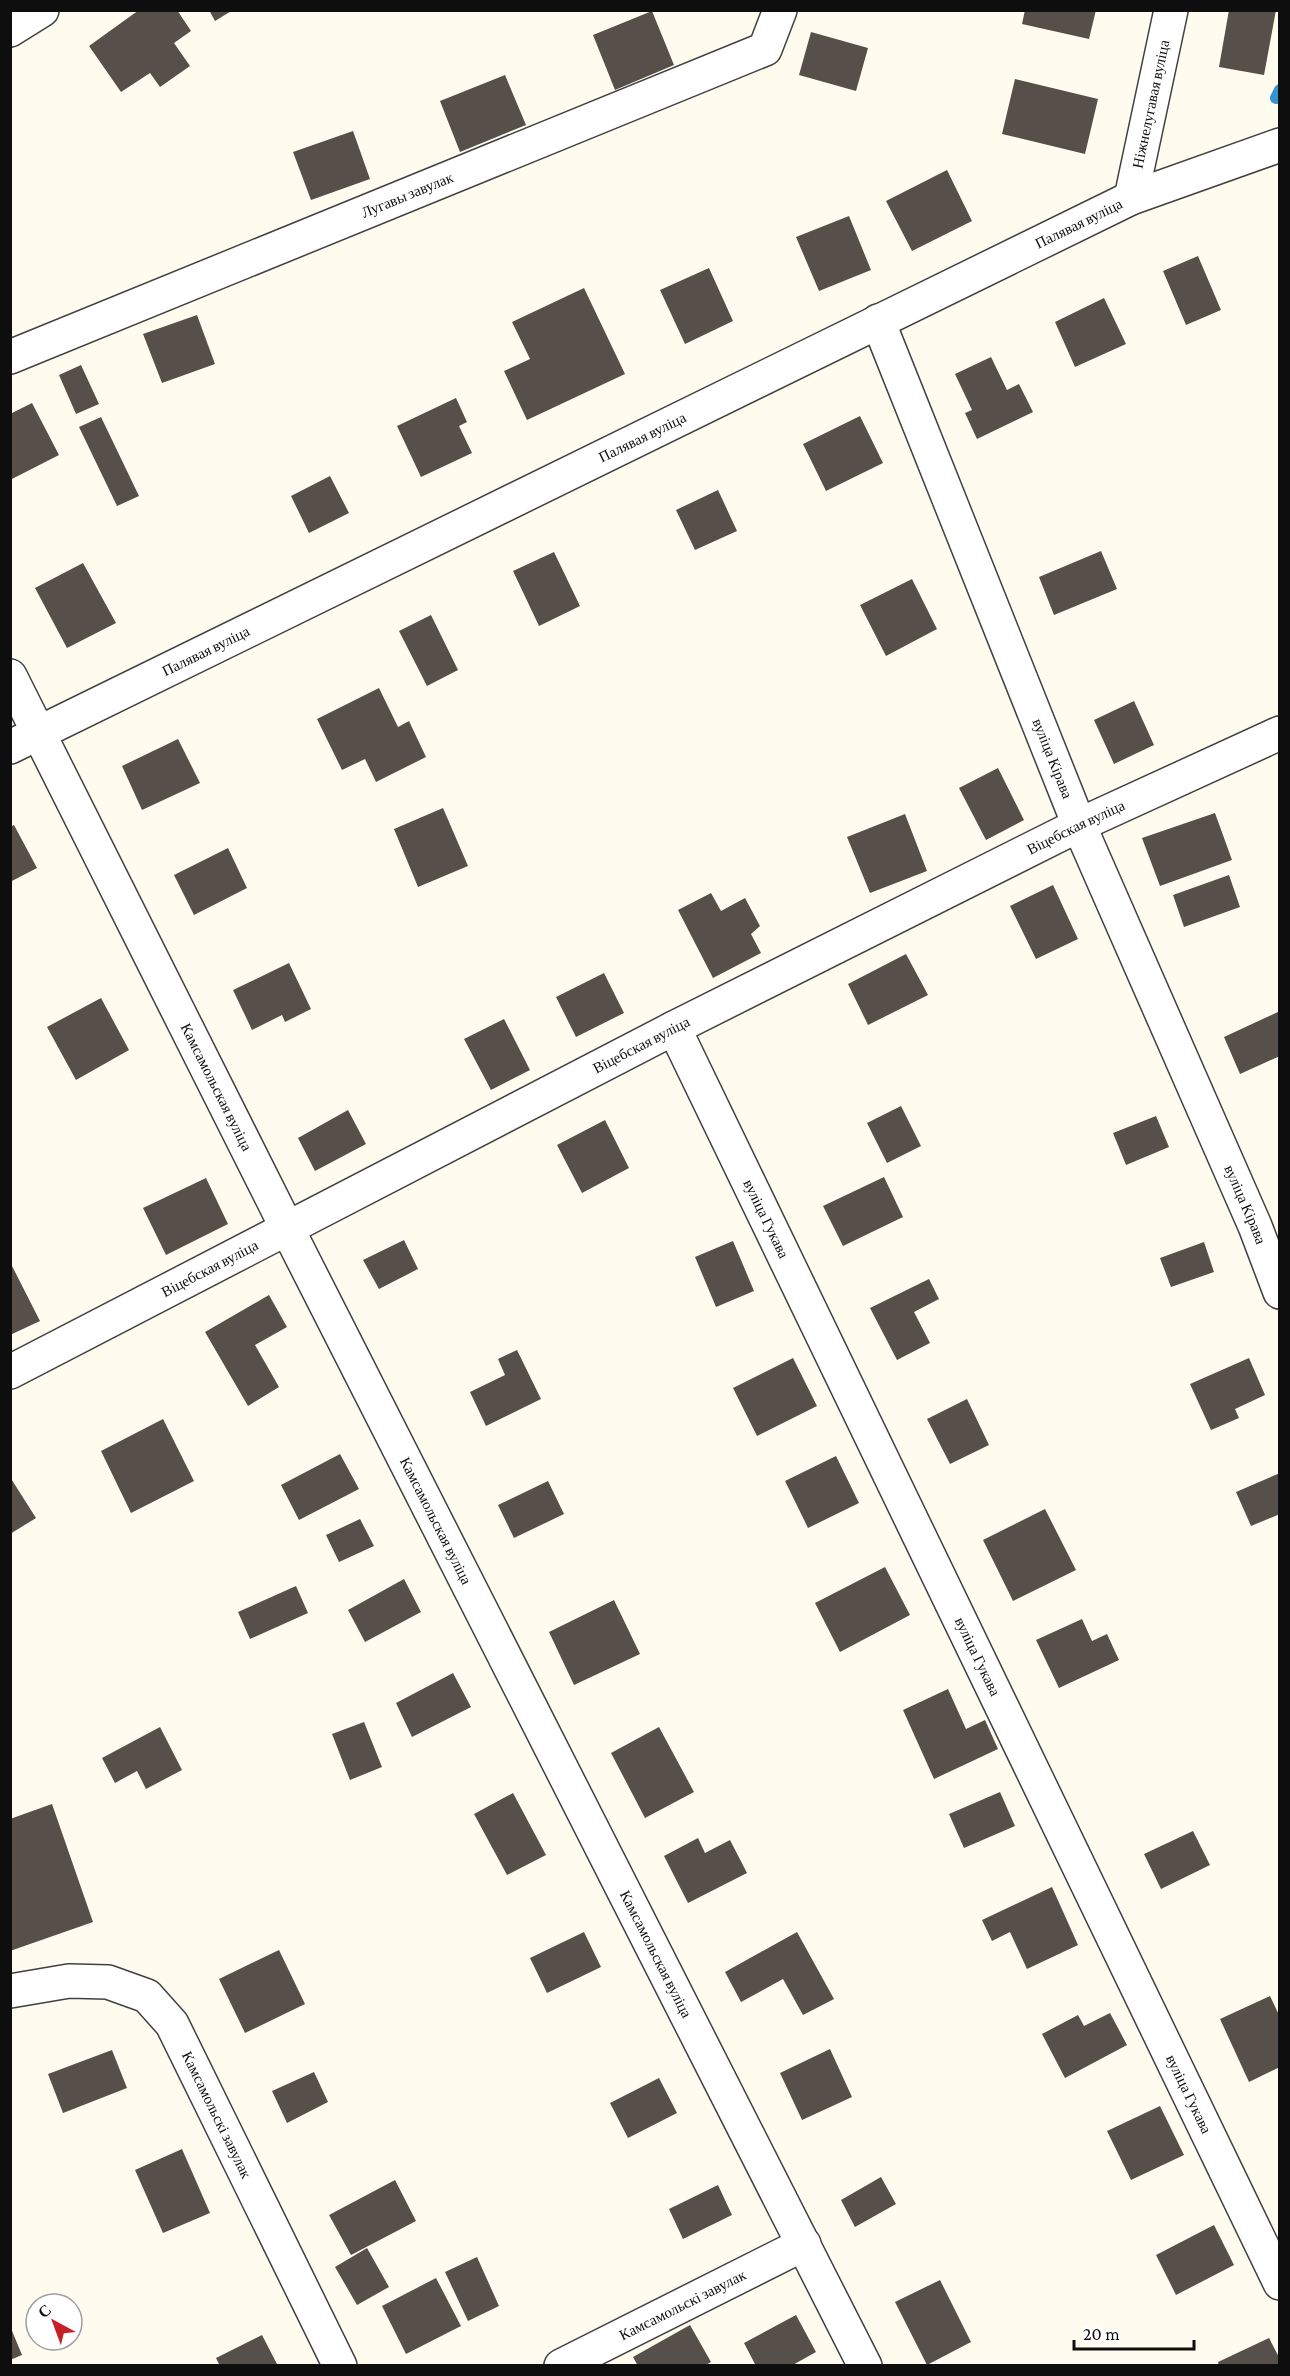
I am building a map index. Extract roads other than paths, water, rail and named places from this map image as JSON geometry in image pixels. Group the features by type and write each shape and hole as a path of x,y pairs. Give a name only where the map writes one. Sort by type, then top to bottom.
{"street":[{"path":"10,30 42,10"},
{"name":"Лугавы завулак","path":"10,357 765,49 780,10"},
{"name":"Ніжнелугавая вуліца","path":"1131,198 1171,10"},
{"name":"Палявая вуліца","path":"24,739 1131,198 1280,146"},
{"name":"вуліца Кірава","path":"878,321 1079,825 1267,1220 1280,1292"},
{"name":"Камсамольская вуліца","path":"10,676 24,739 287,1228 865,2366"},
{"name":"Віцебская вуліца","path":"10,1372 674,1028 1079,825 1280,733"},
{"name":"вуліца Гукава","path":"674,1028 1280,2283"},
{"name":"Камсамольскі завулак","path":"10,1991 69,1981 108,1982 147,1996 172,2024 340,2366"},
{"name":"Камсамольскі завулак","path":"561,2366 804,2244"}],"waterway":[{"path":"1276,98 1280,90"}]}
